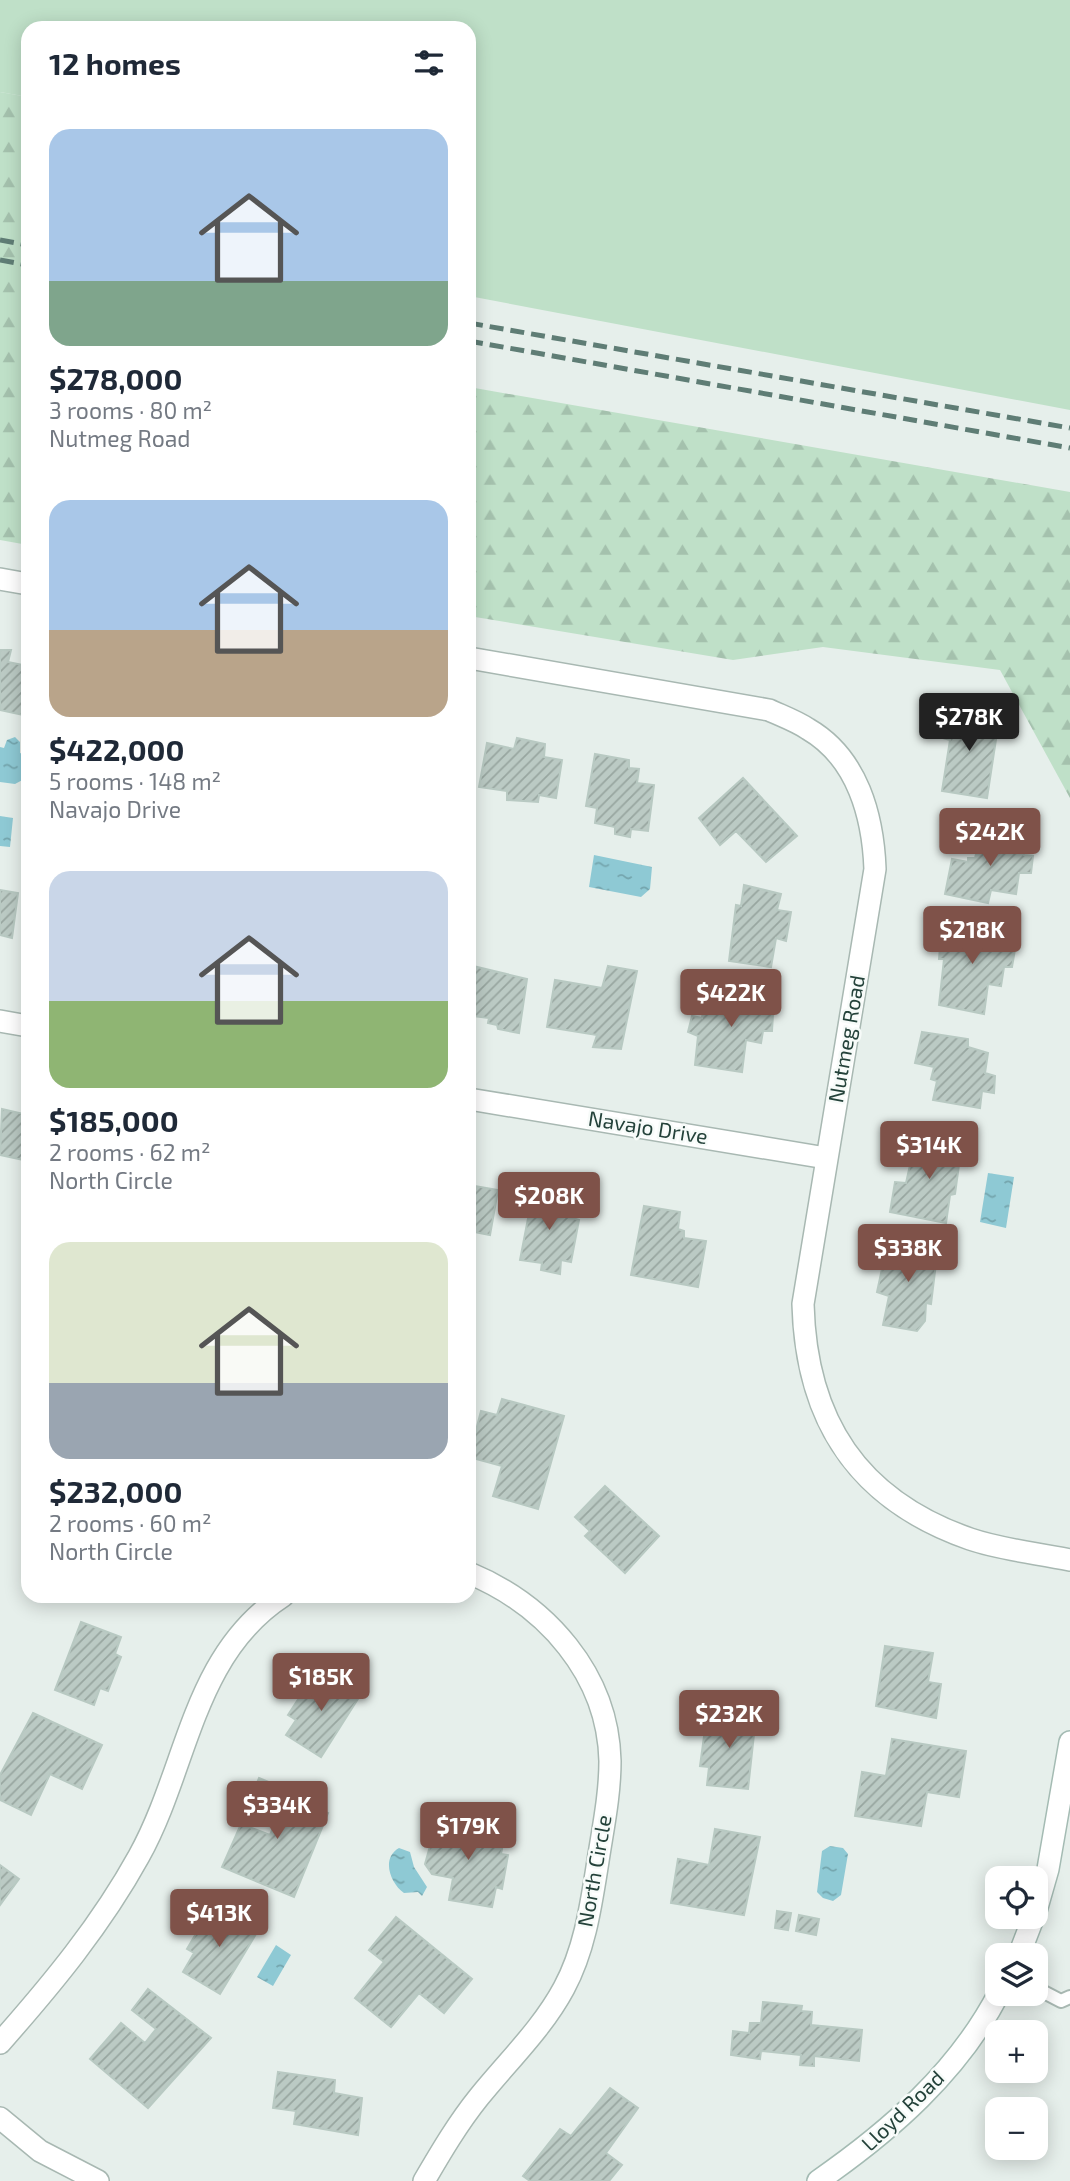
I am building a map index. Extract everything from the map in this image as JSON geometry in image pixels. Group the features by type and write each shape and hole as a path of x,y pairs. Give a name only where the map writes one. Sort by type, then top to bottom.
{"street":[{"path":"0,579 21,583"},
{"name":"Nutmeg Road","path":"476,659 769,710 809,729 847,767 864,799 873,833 875,869 803,1304 804,1344 818,1402 840,1444 884,1492 932,1525 974,1540 1070,1560"},
{"path":"0,1021 21,1025"},
{"name":"Navajo Drive","path":"476,1100 826,1158"},
{"name":"North Circle","path":"424,2181 455,2127 537,2029 565,1985 588,1920 609,1794 610,1759 604,1723 593,1689 576,1657 554,1628 527,1604 476,1576"},
{"path":"0,2043 60,1976 114,1900 164,1805 209,1678 248,1624 274,1603"},
{"path":"1048,1869 1070,1742"},
{"name":"Lloyd Road","path":"818,2181 860,2152 918,2102 972,2037 991,2006"},
{"path":"0,2118 40,2151 98,2181"}],"lane":[{"path":"1048,1994 1061,2001 1070,1997"}],"green space":[{"path":"0,0 1070,0 1070,410 476,297 476,21 21,21 21,96 0,92"},
{"path":"0,92 21,96 21,544 0,540"},
{"path":"476,388 1070,492 1070,798 1000,670 823,647 733,660 476,617"}],"water":[{"path":"15,737 20,742 21,781 15,784 0,782 0,747 4,748 7,740"},
{"path":"0,816 13,818 10,847 0,846"},
{"path":"594,855 652,867 650,889 641,897 589,887"},
{"path":"988,1173 1014,1177 1006,1228 980,1222"},
{"path":"830,1846 843,1848 848,1854 841,1895 833,1901 823,1898 817,1892 822,1851"},
{"path":"399,1848 410,1852 414,1867 427,1887 422,1896 418,1892 404,1893 392,1877 390,1858"},
{"path":"276,1945 291,1955 273,1986 257,1977"}],"building":[{"path":"0,650 11,650 8,662 21,665 21,714 0,710"},
{"path":"943,711 999,720 987,798 942,791 950,740 939,737"},
{"path":"517,738 545,744 544,757 562,760 556,798 539,795 538,802 507,800 507,791 479,787 487,743 514,749"},
{"path":"595,754 629,760 629,768 639,769 637,783 654,785 648,831 631,829 630,837 615,834 615,827 595,823 597,808 586,806"},
{"path":"743,778 797,836 766,862 736,831 720,845 699,818"},
{"path":"982,831 1027,840 1024,855 1033,856 1031,873 1019,873 1016,894 991,890 988,903 945,894 952,859 968,862 968,858 975,858"},
{"path":"744,885 781,894 777,910 791,912 786,941 776,938 771,967 729,961 736,905 741,906"},
{"path":"0,890 18,893 12,938 0,935"},
{"path":"946,926 1017,938 1012,967 1004,967 1001,986 988,984 984,1014 939,1005 944,959 939,959 940,947 936,947 939,929 945,931"},
{"path":"608,966 637,971 621,1049 593,1047 597,1035 547,1027 555,980 602,988"},
{"path":"476,967 527,979 519,1033 498,1029 497,1025 488,1023 489,1018 476,1016"},
{"path":"733,991 774,998 772,1031 763,1031 761,1043 746,1040 742,1072 695,1065 698,1036 688,1032 692,1016 702,1018 705,996 730,1002"},
{"path":"922,1032 968,1039 968,1047 988,1053 985,1073 995,1076 994,1093 982,1091 980,1108 933,1100 937,1081 931,1079 934,1067 915,1063"},
{"path":"2,1109 21,1113 21,1160 0,1155"},
{"path":"916,1137 962,1143 955,1194 950,1195 946,1223 890,1212 895,1182 906,1183 910,1165 918,1166"},
{"path":"476,1186 498,1190 490,1235 476,1232"},
{"path":"538,1188 566,1193 563,1215 579,1220 571,1262 561,1260 560,1274 541,1270 542,1263 520,1260 531,1203 536,1204"},
{"path":"644,1206 680,1212 678,1229 684,1231 684,1238 706,1241 698,1287 631,1275"},
{"path":"894,1238 938,1247 931,1304 926,1303 925,1321 917,1331 883,1325 889,1296 877,1292 883,1264 891,1266"},
{"path":"502,1399 564,1416 538,1509 493,1496 502,1466 476,1459 476,1430 481,1411 497,1415"},
{"path":"605,1486 659,1536 625,1573 585,1536 590,1531 575,1517"},
{"path":"81,1622 121,1637 115,1654 121,1657 108,1691 100,1688 94,1705 55,1690"},
{"path":"885,1646 933,1653 928,1682 941,1684 936,1718 876,1706"},
{"path":"326,1672 361,1694 321,1757 286,1735 296,1720 288,1715 308,1684 315,1688"},
{"path":"714,1712 756,1716 748,1789 707,1785 709,1767 700,1766 705,1729 712,1729"},
{"path":"33,1713 102,1745 82,1789 50,1774 31,1815 0,1800 0,1775"},
{"path":"892,1739 966,1751 959,1797 927,1792 921,1826 855,1816 862,1772 886,1776"},
{"path":"259,1778 293,1792 291,1797 328,1813 294,1897 222,1867 241,1824 270,1835 278,1815 249,1803"},
{"path":"437,1821 505,1833 501,1854 508,1855 502,1889 496,1887 492,1907 449,1900 453,1878 432,1874 425,1864"},
{"path":"715,1829 760,1837 744,1915 671,1903 678,1859 709,1865"},
{"path":"0,1865 19,1879 0,1905"},
{"path":"222,1907 259,1929 220,1994 183,1972 194,1953 187,1949 204,1920 212,1924"},
{"path":"777,1911 791,1913 788,1930 775,1928"},
{"path":"799,1915 819,1919 816,1935 796,1931"},
{"path":"396,1917 472,1979 444,2013 419,1993 391,2027 355,1998 384,1962 369,1950"},
{"path":"148,1989 211,2038 148,2108 90,2059 121,2023 145,2043 156,2029 132,2010"},
{"path":"763,2002 802,2006 801,2011 812,2012 811,2025 862,2030 859,2061 814,2056 814,2066 800,2065 801,2055 761,2051 760,2059 731,2055 733,2031 749,2033 750,2023 761,2023"},
{"path":"278,2072 335,2080 334,2093 362,2098 358,2135 294,2124 296,2111 273,2108"},
{"path":"610,2088 638,2108 606,2153 622,2165 609,2181 530,2181 523,2176 560,2129 571,2136"}],"railway":[{"path":"0,240 21,244"},
{"path":"0,260 21,264"},
{"path":"476,324 1070,428"},
{"path":"476,342 1070,448"}]}
